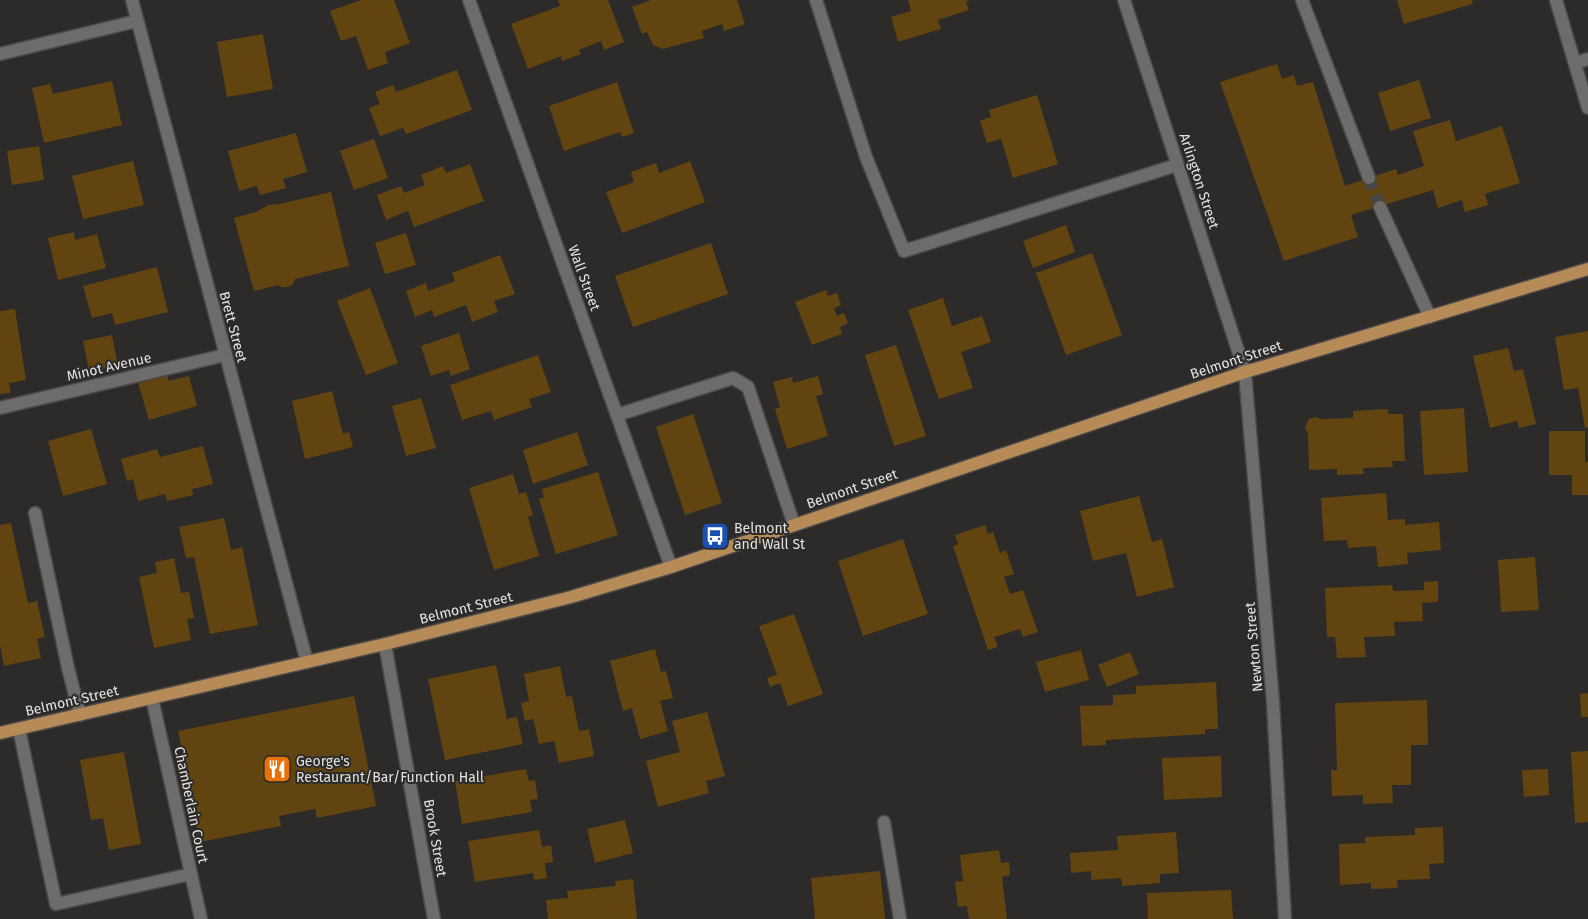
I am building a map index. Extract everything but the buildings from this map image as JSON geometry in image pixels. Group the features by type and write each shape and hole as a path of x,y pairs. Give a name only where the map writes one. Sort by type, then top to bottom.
{"main road":[{"name":"Belmont Street","path":"0,733 385,644 571,597 794,525 1245,372 1588,269"}],"street":[{"name":"Brett Street","path":"132,0 307,662"},
{"name":"Wall Street","path":"468,0 671,566"},
{"path":"816,0 866,157 904,251 1178,165"},
{"name":"Arlington Street","path":"1124,0 1245,372"},
{"path":"1302,0 1369,178"},
{"path":"1556,0 1588,108"},
{"path":"0,54 137,21"},
{"path":"1574,63 1588,58"},
{"path":"1380,206 1430,317"},
{"name":"Minot Avenue","path":"0,408 225,355"},
{"name":"Newton Street","path":"1245,372 1274,702 1285,919"},
{"path":"617,415 733,378 748,386 794,525"},
{"path":"35,513 80,715"},
{"name":"Brook Street","path":"385,644 434,919"},
{"name":"Chamberlain Court","path":"152,698 201,919"},
{"path":"19,728 56,904 191,874"},
{"path":"884,822 900,919"}],"tunnel":[{"path":"1369,178 1380,207"}],"place":[{"name":"Belmont and Wall St","path":"715,536"},
{"name":"George's Restaurant/Bar/Function Hall","path":"277,769"}]}
